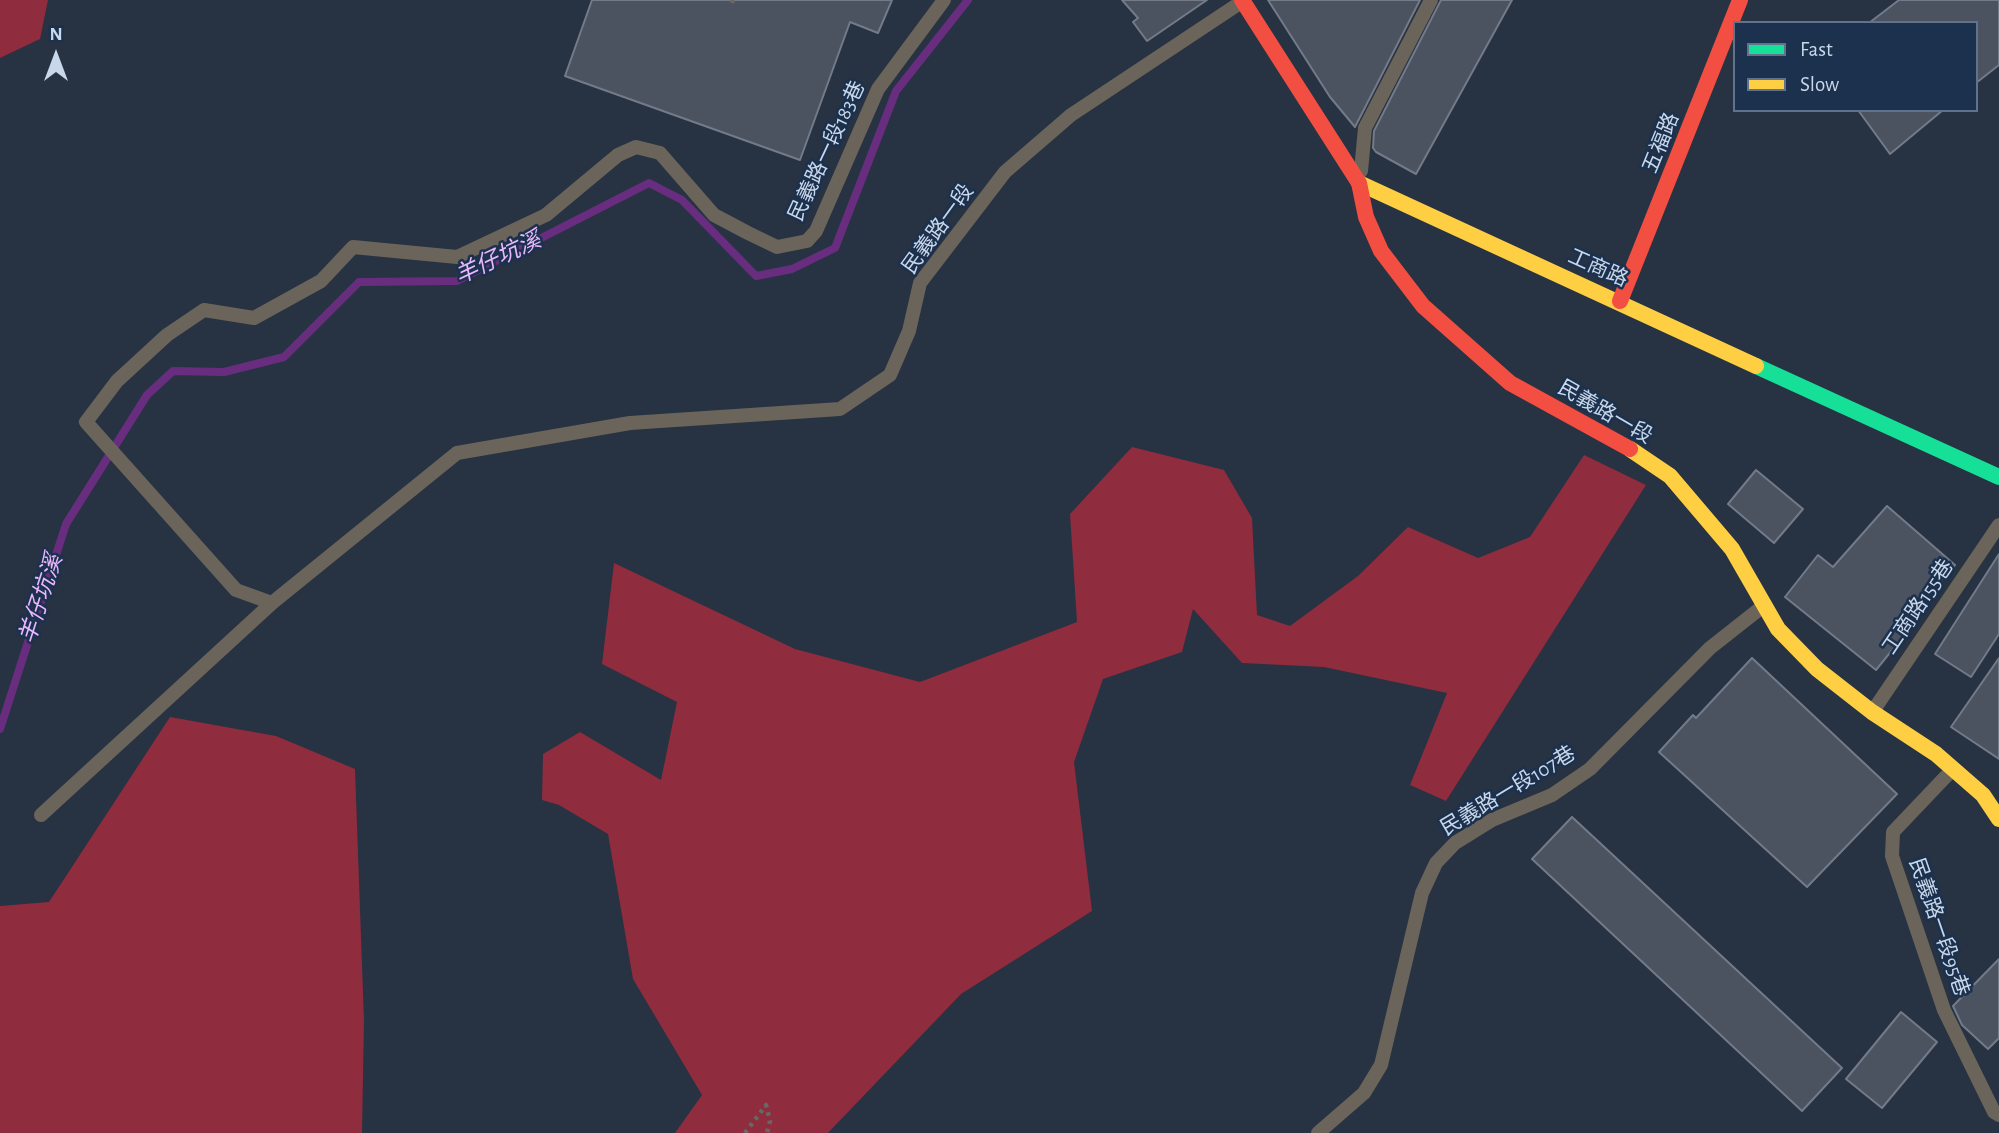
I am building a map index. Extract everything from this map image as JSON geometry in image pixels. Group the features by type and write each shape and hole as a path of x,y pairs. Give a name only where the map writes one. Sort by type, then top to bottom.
{"main road":[{"name":"民義路一段","path":"1243,0 1359,183 1366,217 1381,251 1423,306 1510,383 1618,440 1670,477 1731,549 1778,629 1817,669 1953,769 1983,795 1999,819"},
{"name":"五福路","path":"1620,301 1740,0"},
{"name":"工商路","path":"1359,183 1999,477"}],"lane":[{"name":"民義路一段183巷","path":"272,603 236,590 86,422 117,381 167,335 204,310 254,318 321,281 353,247 457,257 546,215 618,155 636,147 660,153 714,215 777,247 807,241 816,231 878,89 944,0"},
{"name":"民義路一段","path":"41,815 272,603 457,453 631,423 840,408 890,375 909,331 920,283 1005,172 1071,116 1243,0"},
{"path":"1359,183 1365,128 1431,0"},
{"name":"工商路155巷","path":"1872,712 1999,525"},
{"name":"民義路一段107巷","path":"1318,1133 1364,1093 1381,1065 1422,893 1436,863 1455,843 1492,820 1552,795 1590,769 1710,648 1763,606"},
{"name":"民義路一段95巷","path":"1953,769 1893,832 1892,856 1944,1010 1997,1111"}],"path":[{"path":"745,1133 766,1105 770,1121 767,1133"}],"shaded area":[{"path":"0,0 48,0 40,39 0,58"},
{"path":"1132,447 1224,470 1252,518 1257,615 1290,626 1358,576 1408,527 1478,558 1530,537 1584,455 1646,485 1446,801 1410,785 1447,693 1324,667 1242,663 1193,609 1182,652 1103,679 1074,762 1092,911 961,994 828,1133 675,1133 702,1095 633,979 608,834 559,805 542,800 543,754 580,732 661,780 677,702 602,664 614,563 795,649 920,682 1077,622 1070,514"},
{"path":"170,717 276,736 355,769 364,1021 362,1133 0,1133 0,906 49,902"}],"building":[{"path":"592,0 892,0 878,33 850,22 800,160 565,76"},
{"path":"1122,0 1207,0 1147,41 1133,22 1138,18"},
{"path":"1268,0 1420,0 1355,127 1330,97"},
{"path":"1441,0 1512,0 1416,174 1376,152 1373,148 1374,131"},
{"path":"1899,0 1999,0 1999,65 1978,81 1978,21 1872,21"},
{"path":"1859,112 1941,112 1890,154"},
{"path":"1756,470 1803,509 1774,543 1728,504"},
{"path":"1887,506 1955,565 1903,623 1910,628 1876,670 1785,597 1818,555 1833,567"},
{"path":"1999,554 1999,634 1971,677 1935,654"},
{"path":"1752,658 1897,794 1807,887 1659,752 1693,715 1696,718"},
{"path":"1999,658 1999,759 1951,727"},
{"path":"1572,817 1842,1068 1802,1111 1532,859"},
{"path":"1999,959 1999,1038 1988,1049 1962,1025 1953,1006"},
{"path":"1901,1012 1937,1042 1882,1108 1846,1079"}],"waterway":[{"name":"羊仔坑溪","path":"0,729 66,524 147,395 173,371 224,372 284,357 359,282 457,281 649,183 682,200 756,276 792,269 835,248 896,91 968,0"}],"traffic: fast":[{"path":"1756,366 1999,477"}],"traffic: slow":[{"path":"1359,183 1756,366"},
{"path":"1630,449 1670,476 1732,549 1778,629 1817,669 1872,712 1936,754 1983,795 1999,819"}],"traffic: jam":[{"path":"1242,0 1359,183 1366,217 1381,251 1423,306 1510,383 1630,449"},
{"path":"1620,301 1740,0"}]}
